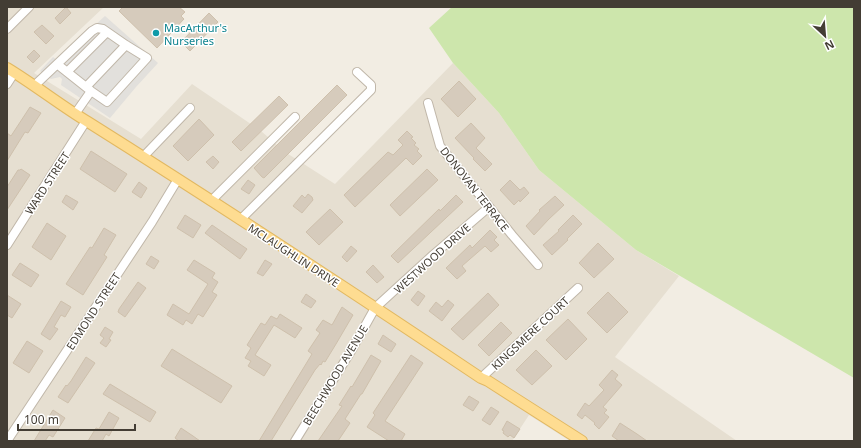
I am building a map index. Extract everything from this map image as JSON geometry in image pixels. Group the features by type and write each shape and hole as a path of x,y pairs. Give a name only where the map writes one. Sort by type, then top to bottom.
{"main road":[{"name":"MCLAUGHLIN DRIVE","path":"11,70 75,114 178,179 481,378 582,441"}],"street":[{"path":"7,29 29,7"},
{"path":"34,86 57,64 92,31 97,28 103,29 147,58 108,102 88,89 57,64"},
{"path":"67,72 107,32"},
{"path":"75,114 88,89 126,45"},
{"path":"7,84 11,70"},
{"path":"240,220 371,90 371,85 358,72"},
{"name":"DONOVAN TERRACE","path":"428,103 440,146 538,265"},
{"path":"143,157 190,108"},
{"path":"211,201 295,117"},
{"name":"WARD STREET","path":"7,245 86,121"},
{"name":"EDMOND STREET","path":"7,441 152,222 178,179"},
{"name":"WESTWOOD DRIVE","path":"375,308 433,255 489,207"},
{"name":"KINGSMERE COURT","path":"481,378 578,288"},
{"name":"BEECHWOOD AVENUE","path":"295,441 351,351 375,308"}],"shaded area":[{"path":"7,7 104,7 34,73 141,139 192,84 261,131 285,152 335,184 453,63 499,113 539,170 636,250 679,276 615,357 737,441 570,441 529,415 512,441 7,441"},
{"path":"105,16 158,63 110,118 61,85 62,79 60,77 51,79 40,71 53,57 57,60"}],"green space":[{"path":"452,7 854,7 854,378 636,250 539,170 499,113 453,63 429,28"}],"building":[{"path":"66,7 71,13 60,24 55,18"},
{"name":"MacArthur's Nurseries","path":"123,7 179,7 185,12 181,16 184,19 157,48 119,11"},
{"path":"209,13 218,22 190,51 181,42"},
{"path":"42,25 54,36 46,44 34,32"},
{"path":"34,50 40,56 33,63 27,57"},
{"path":"459,81 476,99 458,117 441,99"},
{"path":"337,85 347,95 264,178 262,177 254,168"},
{"path":"279,96 288,105 241,151 232,142"},
{"path":"30,107 41,113 28,133 25,132 7,161 7,133 11,136"},
{"path":"199,119 214,135 188,161 173,146"},
{"path":"471,123 485,138 476,148 492,164 485,171 455,138"},
{"path":"407,131 413,137 411,138 416,143 414,145 419,149 417,151 422,156 413,165 406,158 355,207 344,195 388,152 393,155 403,145 398,140"},
{"path":"91,151 127,174 115,192 80,169"},
{"path":"213,156 219,162 213,169 206,162"},
{"path":"21,169 30,175 7,210 7,187 18,170"},
{"path":"427,169 438,180 400,216 390,205"},
{"path":"248,180 255,185 249,194 241,189"},
{"path":"510,180 520,190 524,187 529,193 520,202 519,200 514,205 500,190"},
{"path":"139,182 147,188 141,198 132,192"},
{"path":"308,194 313,200 302,213 293,206 302,195 305,198"},
{"path":"66,195 78,202 73,210 62,202"},
{"path":"456,195 463,202 398,263 391,256 439,209 440,211"},
{"path":"555,196 564,205 534,235 526,226 540,211 539,210"},
{"path":"330,209 343,222 319,245 306,232"},
{"path":"185,215 201,225 193,238 177,228"},
{"path":"573,215 582,224 552,255 543,245 559,231 558,230"},
{"path":"47,223 66,236 51,260 32,247"},
{"path":"212,225 247,249 240,259 205,233"},
{"path":"104,228 116,235 104,255 107,257 83,295 66,284 90,247 92,248"},
{"path":"490,230 497,237 494,240 499,245 491,252 485,246 462,266 466,271 457,279 446,268 470,245 472,248"},
{"path":"598,243 614,259 594,278 579,263"},
{"path":"351,246 357,251 347,262 342,257"},
{"path":"151,256 159,261 154,269 146,264"},
{"path":"194,260 215,273 212,278 218,282 212,292 217,295 203,317 198,314 192,324 186,320 183,325 167,315 173,304 189,314 208,284 187,270"},
{"path":"265,260 272,264 263,276 257,273"},
{"path":"20,263 39,275 31,287 12,275"},
{"path":"373,265 384,277 377,283 366,272"},
{"path":"138,282 146,288 125,317 118,312 119,309"},
{"path":"418,291 425,296 418,306 411,300"},
{"path":"608,292 628,312 607,333 587,313"},
{"path":"488,293 499,305 463,340 451,329"},
{"path":"306,294 316,301 311,308 301,302"},
{"path":"7,295 21,304 12,318 7,315"},
{"path":"448,300 454,305 442,321 429,311 436,302 442,307"},
{"path":"61,301 71,307 65,317 61,315 54,327 58,329 50,340 41,334"},
{"path":"342,307 353,315 325,362 323,361 315,370 271,441 259,441 312,354 308,351 320,333 316,330 323,320 332,325"},
{"path":"280,314 302,328 295,338 274,325 255,355 271,365 264,376 248,366 251,361 245,358 251,348 247,345 261,323 265,325 271,316 277,319"},
{"path":"568,319 587,339 566,360 546,340"},
{"path":"501,322 512,333 489,356 478,345"},
{"path":"105,327 113,332 109,339 111,340 106,347 100,343 104,338 100,335"},
{"path":"383,335 396,344 391,352 378,344"},
{"path":"27,341 43,351 29,373 13,363"},
{"path":"172,349 232,386 221,403 161,366"},
{"path":"536,350 552,366 532,385 516,370"},
{"path":"371,355 381,361 362,394 345,419 350,423 338,441 318,441 342,406 339,405 351,386 352,387"},
{"path":"411,355 423,363 385,421 405,434 401,441 389,441 367,427 375,415 373,413"},
{"path":"86,357 95,363 68,403 58,397 66,385 67,386 71,381"},
{"path":"612,370 618,375 615,379 622,385 603,407 607,410 604,413 609,417 599,429 594,424 595,423 585,415 582,419 577,415 585,403 589,406 604,390 599,385"},
{"path":"110,384 156,412 150,422 103,394"},
{"path":"469,396 479,402 473,411 463,405"},
{"path":"491,407 499,412 490,425 482,420"},
{"path":"53,410 65,418 53,437 49,435 45,441 34,441"},
{"path":"109,412 119,418 109,436 106,434 102,441 88,441 96,428 99,429"},
{"path":"507,421 520,429 514,438 510,435 508,437 503,433 504,431 502,430"},
{"path":"620,423 647,441 619,441 612,436"},
{"path":"181,428 200,441 179,441 175,438"}],"place":[{"name":"MacArthur's Nurseries","path":"156,33"}]}
